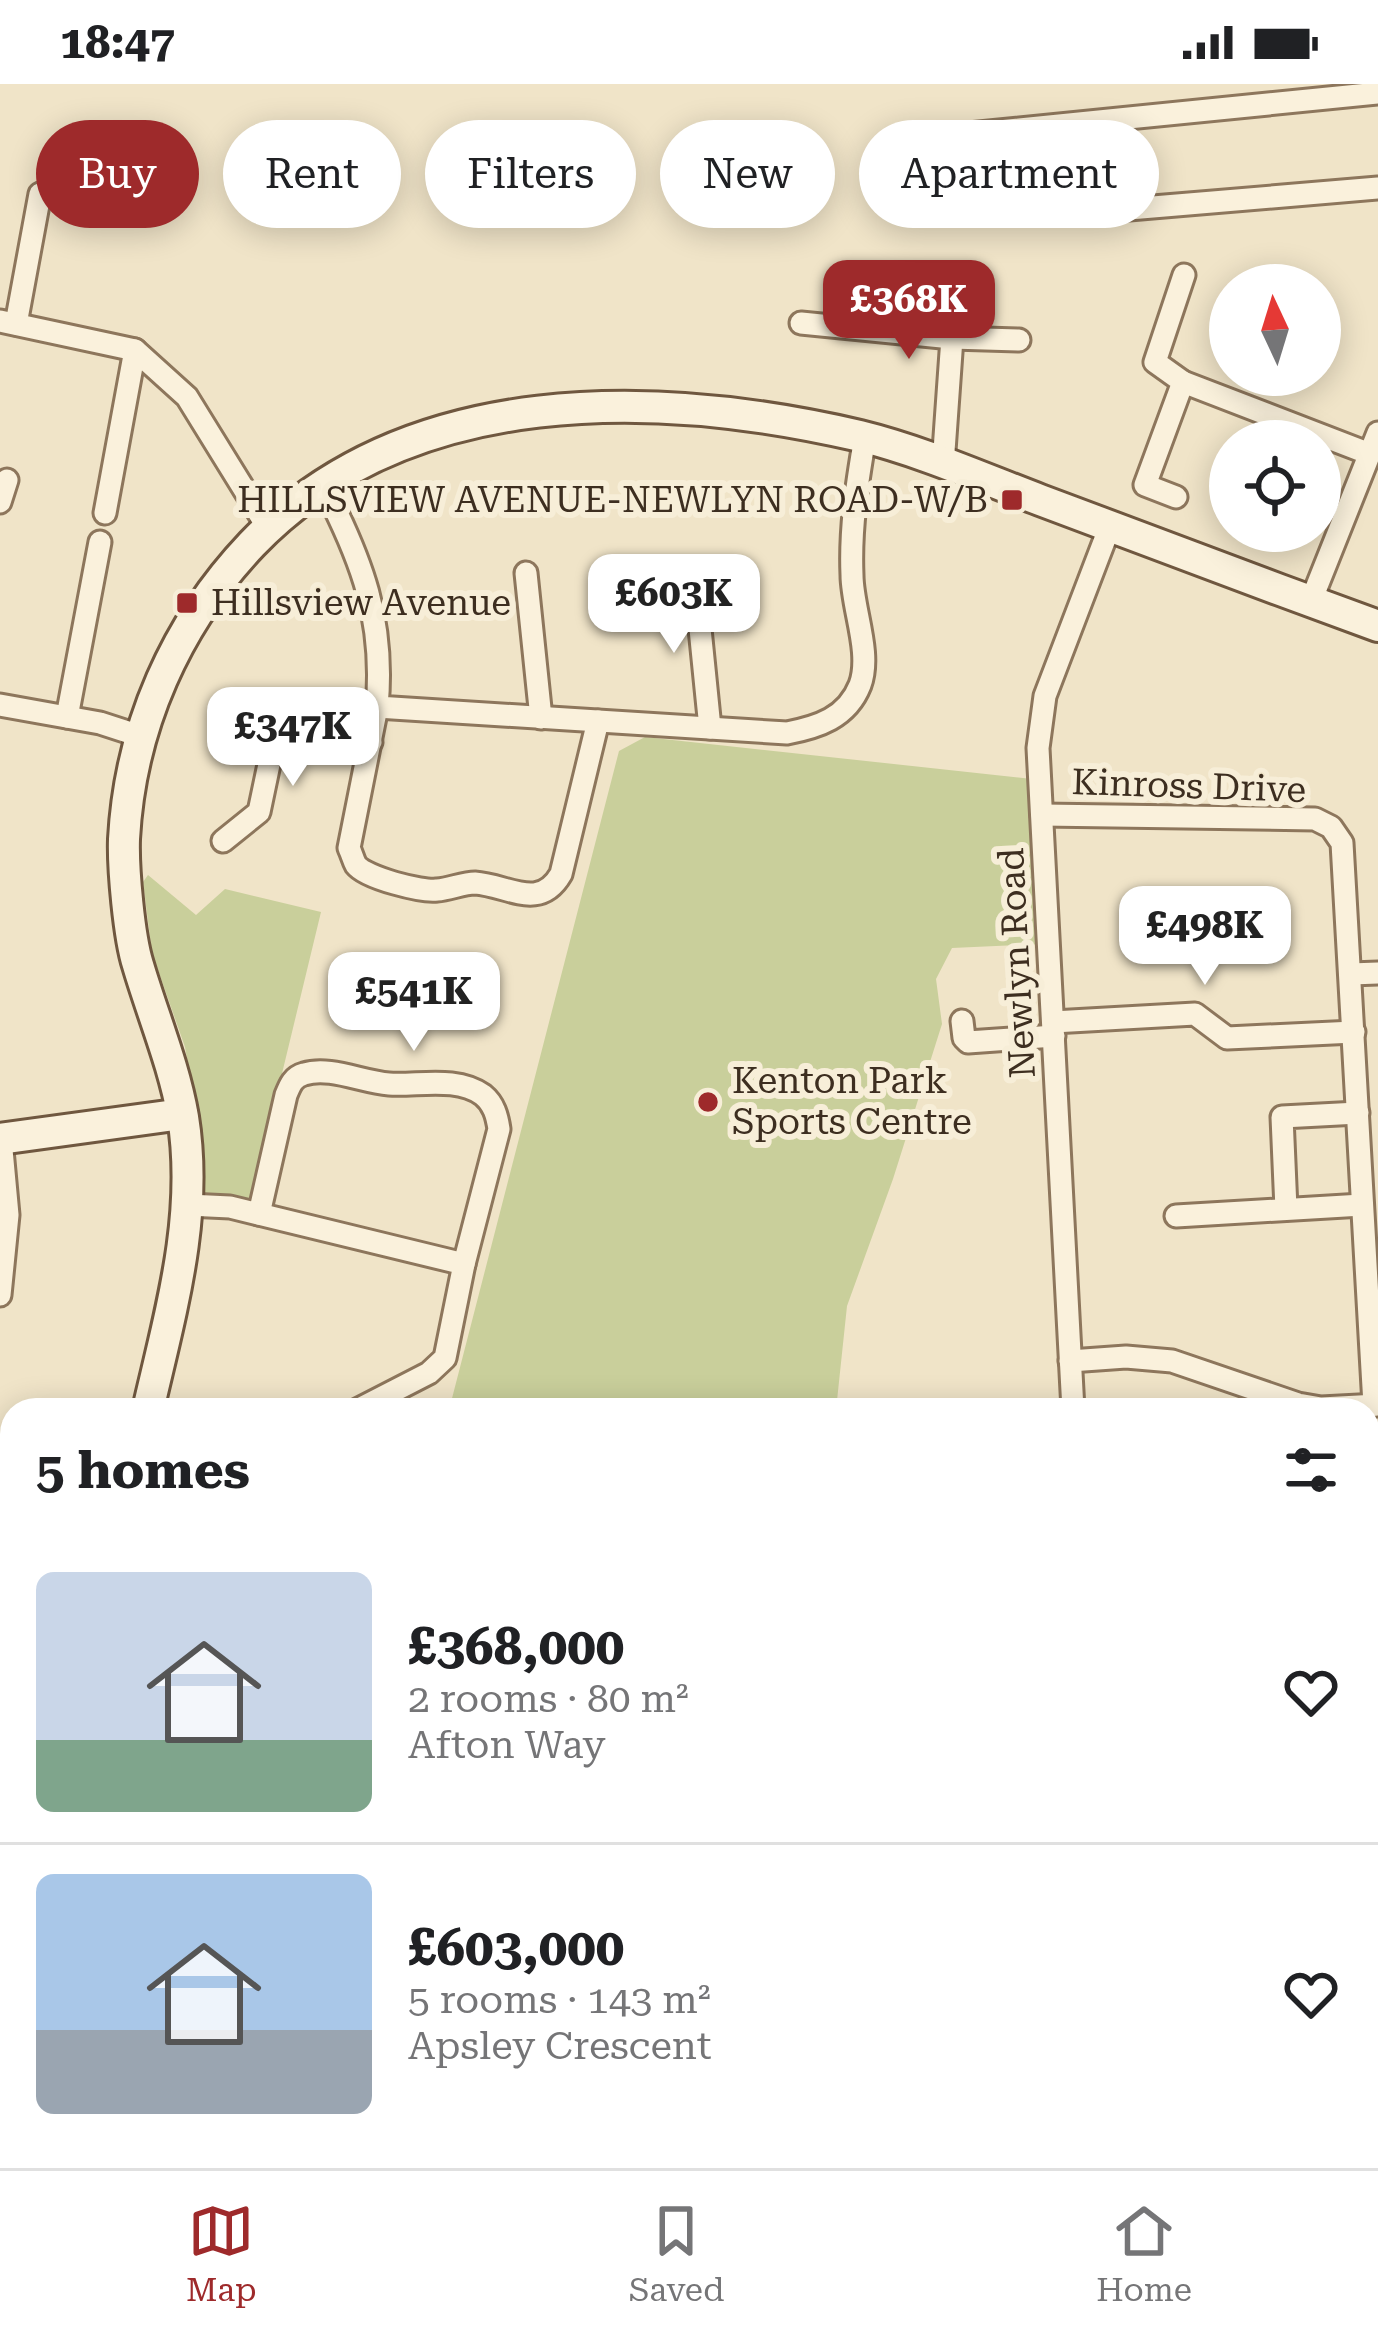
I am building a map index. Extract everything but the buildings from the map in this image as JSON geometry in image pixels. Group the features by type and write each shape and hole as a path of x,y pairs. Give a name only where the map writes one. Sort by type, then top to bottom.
{"street":[{"path":"1108,120 1378,93"},
{"path":"1159,206 1378,188"},
{"path":"36,210 8,323 135,350 187,397 268,528"},
{"path":"1184,274 1155,362 1183,382 1374,444 1311,602"},
{"path":"801,323 1019,340"},
{"path":"944,464 952,338"},
{"path":"105,513 135,350"},
{"path":"1176,497 1144,485 1183,382"},
{"path":"151,1398 177,1281 188,1205 182,1114 135,957 124,840 140,736 175,648 214,585 268,528 323,485 393,446 466,423 572,408 716,409 865,437 1378,626"},
{"path":"376,707 787,733 821,727 844,709 861,682 851,520 865,437"},
{"path":"323,485 355,546 375,614 380,669 371,742 350,832 349,848 357,866 369,875 431,891 475,883 523,895 541,894 561,874 598,722"},
{"name":"Newlyn Road","path":"1072,1398 1039,718 1110,526"},
{"path":"67,717 100,542"},
{"path":"526,573 541,718"},
{"path":"695,579 710,728"},
{"path":"0,705 140,736"},
{"path":"223,841 259,812 272,750 305,724 371,742"},
{"name":"Kinross Drive","path":"1042,815 1315,819 1331,827 1342,843 1376,1398"},
{"path":"1351,974 1378,973"},
{"path":"962,1021 968,1042 1195,1014 1227,1038 1354,1032"},
{"path":"259,1214 286,1095 293,1079 306,1073 390,1084 431,1081 484,1096 496,1113 500,1129 445,1358 429,1373 380,1398"},
{"path":"1286,1209 1282,1117 1358,1113"},
{"path":"0,1295 8,1216 1,1139 182,1114"},
{"path":"188,1205 230,1207 464,1264"},
{"path":"1176,1216 1362,1205"},
{"path":"1070,1360 1172,1361 1280,1398"}],"green space":[{"path":"645,737 1032,779 1043,944 952,948 936,979 942,1024 847,1306 837,1398 452,1398 619,751"},
{"path":"148,875 196,915 225,889 321,912 251,1202 200,1195 201,1141 185,1047 152,953 143,882"}],"place":[{"name":"HILLSVIEW AVENUE-NEWLYN ROAD-W/B","path":"1012,500"},
{"name":"Hillsview Avenue","path":"187,603"},
{"name":"Kenton Park Sports Centre","path":"708,1102"}]}
